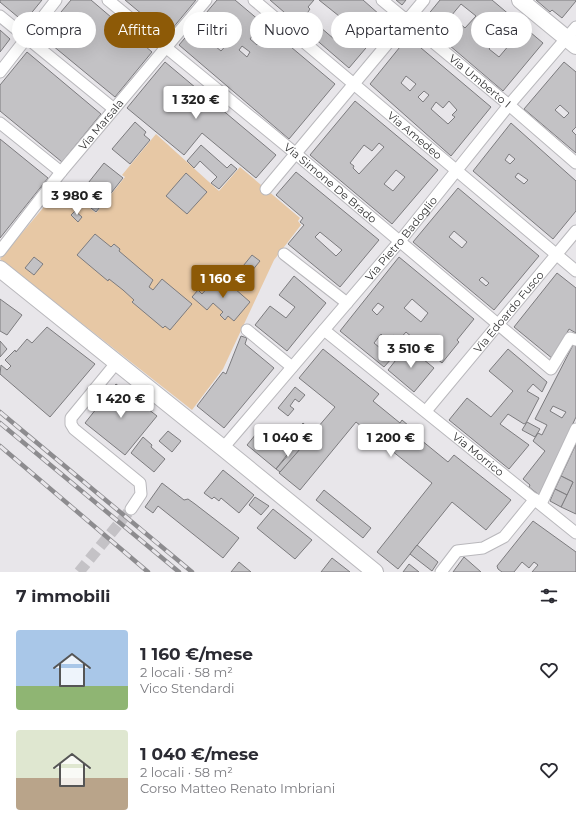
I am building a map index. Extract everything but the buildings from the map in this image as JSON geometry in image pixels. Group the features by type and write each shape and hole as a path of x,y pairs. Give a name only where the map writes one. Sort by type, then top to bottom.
{"street":[{"path":"47,12 56,0"},
{"name":"Via Simone De Brado","path":"108,0 122,12"},
{"name":"Via Marsala","path":"175,36 206,0"},
{"name":"Via Amedeo","path":"254,0 576,271"},
{"name":"Via Umberto I","path":"382,0 396,12"},
{"path":"414,12 424,0"},
{"path":"520,0 573,37"},
{"path":"0,16 12,26"},
{"name":"Via Pietro Badoglio","path":"224,448 400,241 509,105 573,37"},
{"path":"0,72 19,48"},
{"path":"39,48 114,109"},
{"name":"Via Simone De Brado","path":"165,48 295,153 551,369 570,338 576,340"},
{"name":"Via Marsala","path":"0,251 61,172 165,48"},
{"path":"266,189 383,48"},
{"name":"Via Umberto I","path":"440,48 509,105 576,164"},
{"path":"0,123 61,172"},
{"name":"Via Edoardo Fusco","path":"426,411 576,231"},
{"path":"284,254 347,303"},
{"path":"0,269 224,448 375,572"},
{"path":"246,330 292,367"},
{"name":"Via Morrico","path":"324,330 576,533"},
{"path":"117,362 71,418 71,424 140,483 142,494 131,509"},
{"path":"441,572 457,551 483,548 504,537 538,502 576,429"}],"shaded area":[{"path":"156,134 219,191 240,167 300,218 298,221 301,225 274,260 223,369 192,410 0,259 65,182 79,193 76,197 96,213 125,177 122,175"}],"tunnel":[{"path":"79,572 131,509"}],"railway":[{"path":"0,412 192,572"},
{"path":"0,423 179,572"},
{"path":"0,446 148,572"}]}
